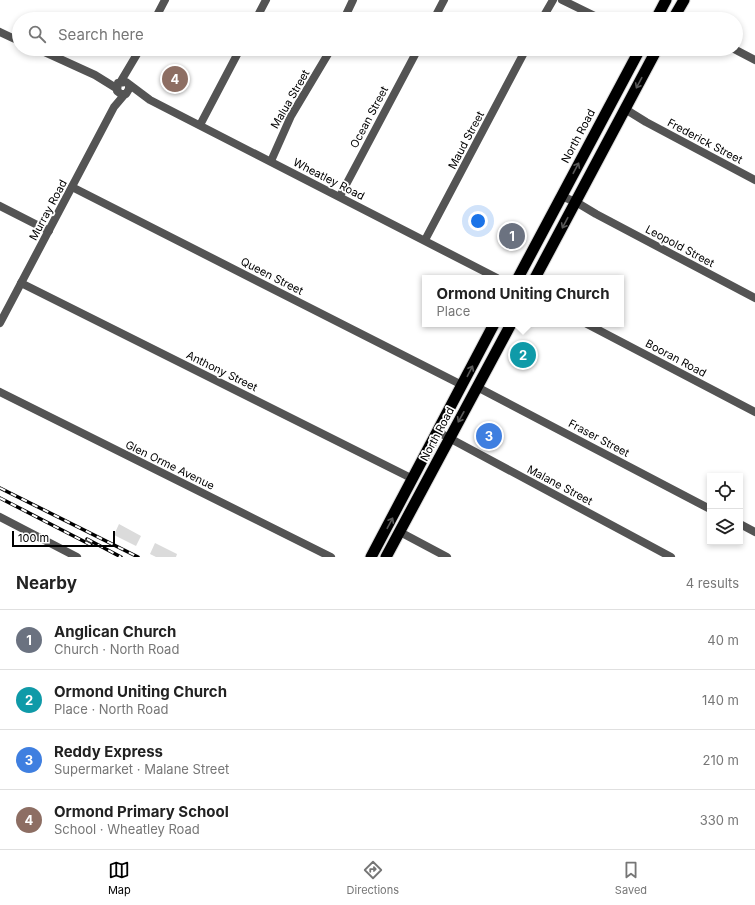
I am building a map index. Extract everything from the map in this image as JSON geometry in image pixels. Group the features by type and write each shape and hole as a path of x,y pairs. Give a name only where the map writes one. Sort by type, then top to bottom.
{"highway":[{"path":"660,12 666,0"},
{"path":"678,12 684,0"},
{"name":"North Road","path":"520,275 636,56"},
{"path":"537,275 653,56"},
{"name":"North Road","path":"371,557 492,327"},
{"name":"North Road","path":"386,557 509,329"}],"street":[{"path":"159,12 164,0"},
{"path":"260,12 266,0"},
{"path":"347,12 353,0"},
{"path":"438,12 444,0"},
{"path":"546,12 553,0"},
{"path":"562,0 587,12"},
{"path":"0,32 12,38"},
{"path":"743,54 755,60"},
{"name":"Wheatley Road","path":"53,56 150,100 492,275"},
{"name":"Murray Road","path":"0,323 114,107 137,56"},
{"path":"200,125 236,56"},
{"name":"Malua Street","path":"271,161 291,116 327,56"},
{"name":"Ocean Street","path":"340,196 414,56"},
{"name":"Maud Street","path":"425,240 522,56"},
{"name":"Frederick Street","path":"624,111 755,180"},
{"name":"Queen Street","path":"72,187 462,385"},
{"name":"Leopold Street","path":"561,196 755,298"},
{"path":"0,206 49,231"},
{"name":"Anthony Street","path":"21,283 413,479"},
{"name":"Booran Road","path":"593,327 755,412"},
{"name":"Fraser Street","path":"477,387 707,507"},
{"name":"Glen Orme Avenue","path":"0,392 331,557"},
{"name":"Malane Street","path":"438,432 671,557"},
{"path":"0,517 77,557"},
{"path":"743,526 755,532"},
{"path":"400,532 447,557"}],"shaded area":[{"path":"119,524 141,536 136,546 114,535"},
{"path":"155,543 177,554 176,557 156,557 150,554"}],"railway":[{"path":"0,488 138,557"},
{"path":"0,498 91,545"},
{"path":"87,539 121,557"}],"place":[{"name":"Ormond Primary School","path":"175,79"},
{"name":"Anglican Church","path":"512,236"},
{"name":"Ormond Uniting Church","path":"523,355"},
{"name":"Reddy Express","path":"489,436"}]}
